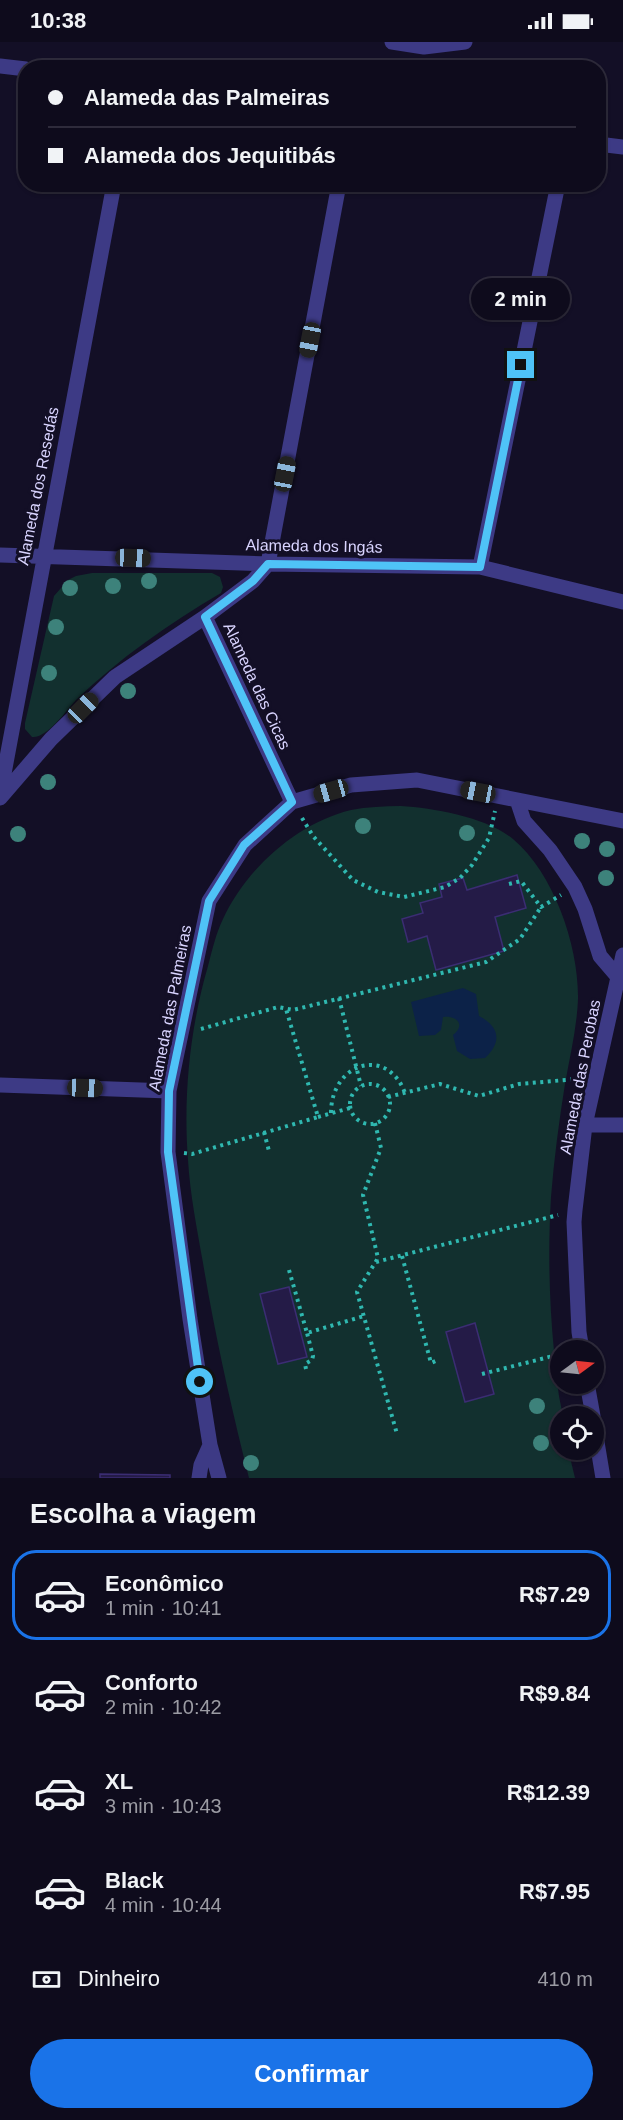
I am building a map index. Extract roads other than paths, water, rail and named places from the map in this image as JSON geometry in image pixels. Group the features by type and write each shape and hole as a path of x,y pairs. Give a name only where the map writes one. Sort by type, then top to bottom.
{"street":[{"path":"392,42 424,47 465,42"},
{"path":"0,66 18,68"},
{"path":"606,145 623,147"},
{"name":"Alameda dos Resedás","path":"0,797 112,192"},
{"path":"268,564 338,192"},
{"path":"480,567 556,192"},
{"name":"Alameda dos Ingás","path":"0,555 268,564 480,567 623,602"},
{"name":"Alameda das Cicas","path":"268,564 253,581 205,617 292,802"},
{"name":"Alameda dos Resedás","path":"0,797 51,740 115,676 205,617"},
{"name":"Alameda das Palmeiras","path":"219,1478 210,1445 190,1319 168,1152 169,1091 209,901 244,845 292,802 351,785 417,780 623,821"},
{"path":"517,800 524,821 550,850 575,887 585,909 600,956 618,977"},
{"name":"Alameda das Perobas","path":"580,1340 575,1210 585,1125 623,955"},
{"path":"0,1085 169,1091"},
{"path":"585,1125 623,1125"},
{"path":"199,1478 201,1465 210,1445"},
{"path":"600,1460 603,1478"}],"water":[{"path":"463,988 476,994 479,1016 495,1030 496,1041 485,1058 470,1059 457,1051 453,1035 459,1028 456,1019 443,1017 441,1030 435,1035 419,1036 411,1002"}]}
